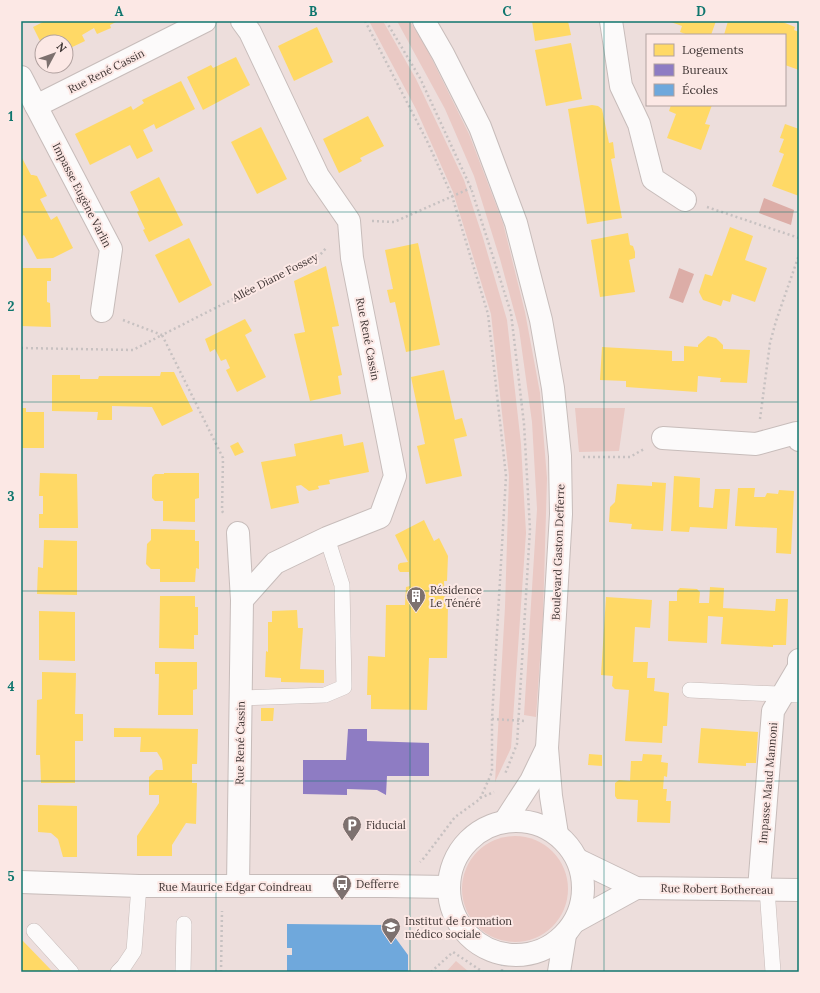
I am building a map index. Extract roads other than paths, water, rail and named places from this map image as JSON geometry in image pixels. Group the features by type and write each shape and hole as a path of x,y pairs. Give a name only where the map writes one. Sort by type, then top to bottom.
{"street":[{"name":"Rue René Cassin","path":"36,106 205,21"},
{"name":"Rue René Cassin","path":"242,21 250,32 318,176 349,221 352,258 395,476 380,516 327,538 275,563 242,600"},
{"name":"Boulevard Gaston Defferre","path":"424,21 443,54 480,127 516,223 541,320 553,388 560,456 561,514 547,748 551,796 558,834"},
{"path":"611,21 621,86 639,124 653,179 685,200"},
{"path":"21,77 36,106"},
{"name":"Impasse Eugène Varlin","path":"36,106 111,249 102,312"},
{"path":"663,438 756,444 798,435"},
{"name":"Rue René Cassin","path":"230,886 240,698 242,600 238,532"},
{"name":"Impasse Maud Mannoni","path":"763,889 773,711 791,695 799,667 799,660"},
{"name":"Boulevard Gaston Defferre","path":"504,821 531,781 547,748"},
{"path":"517,972 502,963 464,930 452,910 448,887 451,869 459,852 470,837 486,827 504,821 531,821 545,826 558,834 569,846 578,860 583,880 583,901 570,928 559,972"},
{"name":"Rue Robert Bothereau","path":"578,860 636,888 799,890"},
{"name":"Rue Maurice Edgar Coindreau","path":"21,882 139,886 448,887"},
{"name":"Rue Robert Bothereau","path":"570,928 636,888"},
{"path":"502,963 519,955 536,953 552,946 570,928"}],"lane":[{"path":"240,698 325,696 344,687 342,585 327,538"},
{"path":"690,690 791,695"},
{"path":"118,972 134,951 139,886"},
{"path":"763,889 773,972"},
{"path":"183,972 184,924"},
{"path":"34,931 71,972"}],"place":[{"name":"Résidence Le Ténéré","path":"416,613"},
{"name":"Fiducial","path":"352,842"},
{"name":"Defferre","path":"342,901"},
{"name":"Institut de formation médico sociale","path":"391,944"}]}
